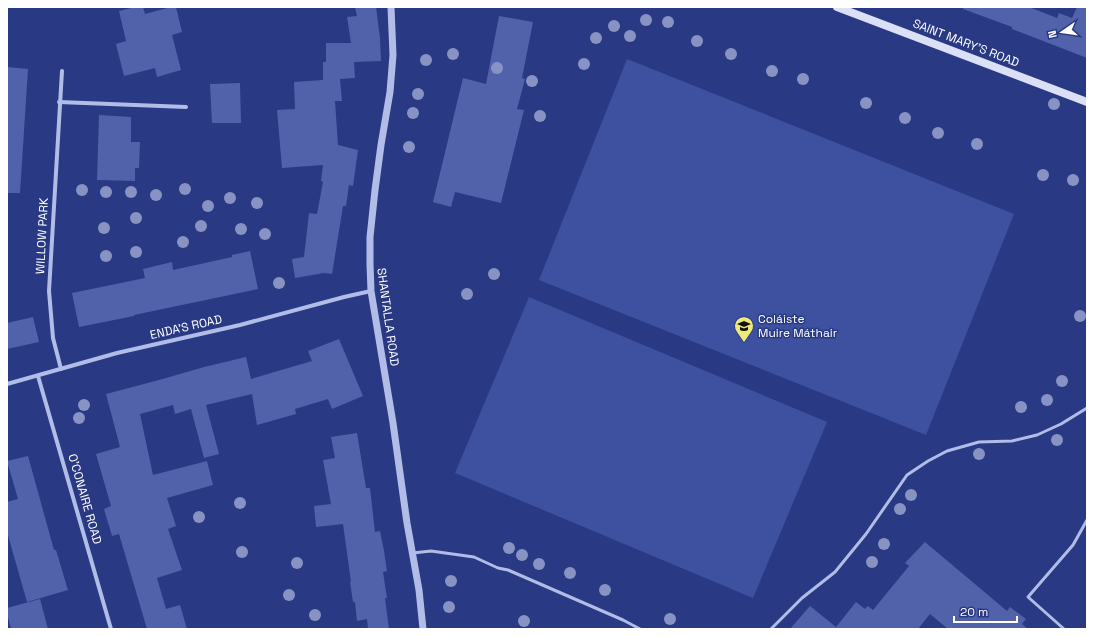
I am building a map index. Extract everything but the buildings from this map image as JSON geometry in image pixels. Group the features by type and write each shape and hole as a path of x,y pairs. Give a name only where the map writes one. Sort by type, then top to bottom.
{"main road":[{"name":"SAINT MARY'S ROAD","path":"837,7 1087,102"}],"street":[{"name":"SHANTALLA ROAD","path":"391,7 393,35 392,73 372,213 370,264 371,292 419,590 423,629"},
{"name":"WILLOW PARK","path":"61,369 52,338 49,291 62,71"},
{"path":"59,102 186,107"},
{"name":"ENDA'S ROAD","path":"7,384 117,353 240,325 344,297 371,292"},
{"name":"O'CONAIRE ROAD","path":"38,376 111,629"}],"lane":[{"path":"771,629 802,598 835,572 866,534 907,476 928,461 947,452 979,442 1012,441 1037,435 1061,424 1087,408"},
{"path":"1064,629 1028,597 1073,545 1087,520"},
{"path":"412,553 431,551 474,557 498,568 508,570 537,582 640,629"}],"shaded area":[{"path":"627,59 1014,214 926,435 539,280"},
{"path":"529,297 827,422 753,598 455,473"}],"place":[{"name":"Coláiste Muire Máthair","path":"744,343"}]}
